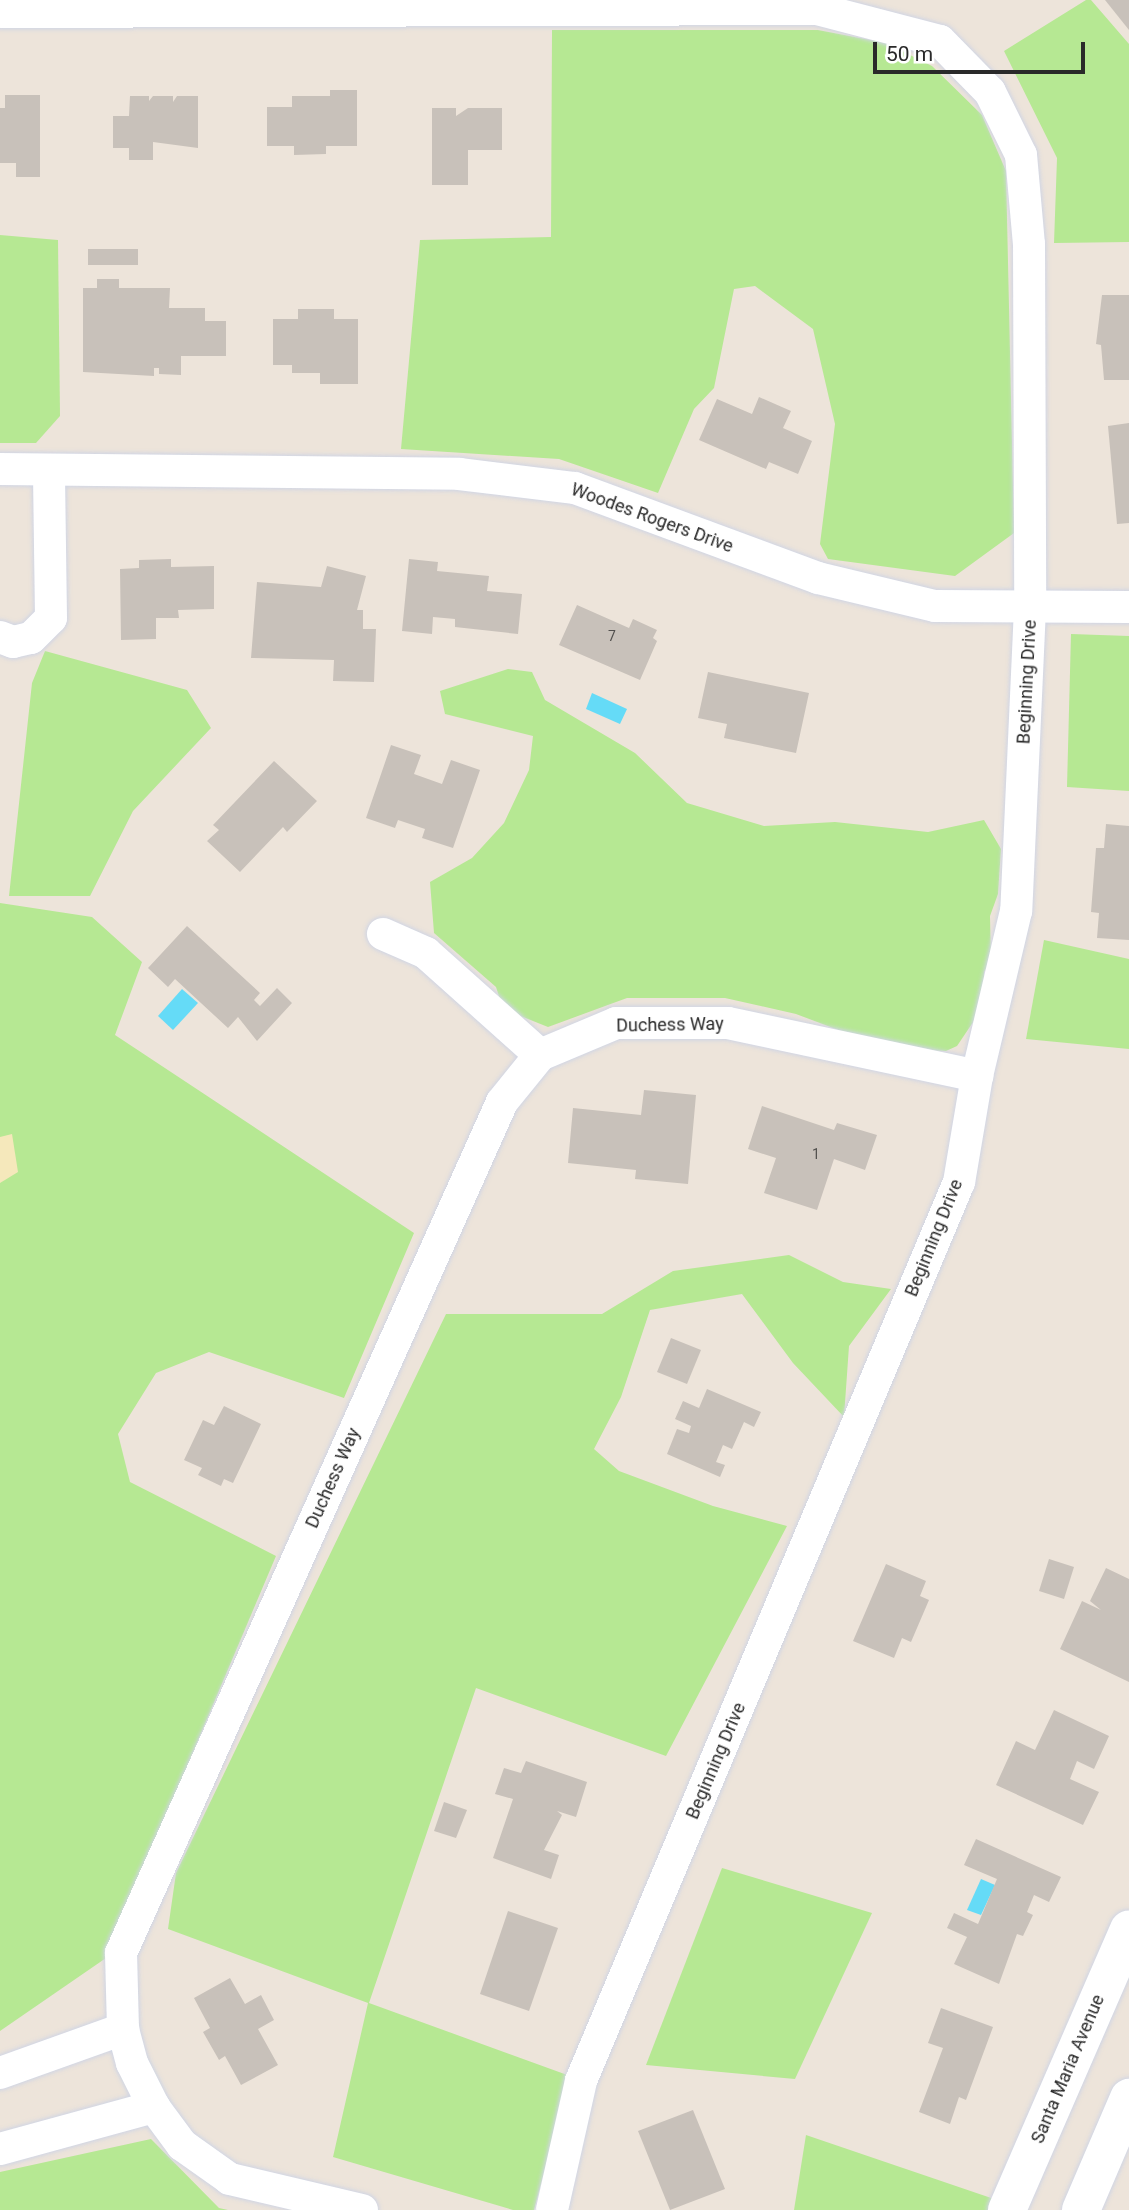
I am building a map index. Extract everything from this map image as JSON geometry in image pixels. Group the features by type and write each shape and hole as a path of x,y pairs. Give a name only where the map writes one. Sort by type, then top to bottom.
{"street":[{"name":"Beginning Drive","path":"0,12 817,9 940,41 990,92 1021,155 1029,244 1030,608 1016,911 977,1076 959,1182 582,2081 552,2210"},
{"name":"Woodes Rogers Drive","path":"0,470 459,474 575,488 818,578 935,606 1129,607"},
{"path":"0,637 13,642 31,638 51,618 49,470"},
{"path":"383,934 426,953 540,1055"},
{"name":"Duchess Way","path":"362,2210 230,2179 182,2145 154,2107 132,2063 123,2029 121,1953 162,1853 502,1102 540,1055 616,1023 728,1023 977,1076"},
{"name":"Santa Maria Avenue","path":"1007,2210 1129,1929"},
{"path":"0,2073 123,2029"},
{"path":"1081,2210 1129,2098"},
{"path":"0,2149 154,2107"}],"green space":[{"path":"1086,0 1091,0 1129,44 1129,242 1054,243 1057,158 1004,51"},
{"path":"552,30 818,30 886,43 932,66 982,115 1006,171 1014,533 955,576 828,559 820,544 835,424 813,329 755,286 734,289 714,388 694,409 658,493 559,459 401,449 420,240 551,237"},
{"path":"0,235 58,240 60,416 36,443 0,443"},
{"path":"1071,634 1129,636 1129,791 1067,787"},
{"path":"45,651 187,690 211,728 133,811 90,896 9,896 32,683"},
{"path":"508,669 532,672 545,700 635,753 687,803 764,826 835,822 928,832 984,820 1001,849 998,894 990,916 991,962 984,972 984,1006 957,1046 946,1051 886,1048 796,1014 725,998 627,998 548,1027 503,1009 496,987 434,933 430,882 472,858 504,823 529,770 533,736 445,714 440,691"},
{"path":"0,903 92,917 142,962 115,1035 414,1233 344,1398 209,1352 156,1373 118,1434 130,1482 276,1556 106,1958 0,2031"},
{"path":"1044,940 1129,959 1129,1049 1026,1039"},
{"path":"789,1255 843,1282 891,1289 849,1346 844,1417 793,1363 742,1294 650,1310 621,1397 594,1449 619,1471 713,1506 787,1526 666,1756 476,1688 369,2003 570,2076 534,2210 513,2210 333,2157 368,2003 168,1929 176,1873 446,1314 602,1314 673,1271"},
{"path":"722,1868 872,1913 795,2079 646,2065"},
{"path":"806,2135 997,2200 994,2210 794,2210"},
{"path":"151,2139 219,2208 228,2210 0,2210 0,2172"}],"sand":[{"path":"12,1134 18,1172 0,1183 0,1137"}],"water":[{"path":"592,693 627,709 620,724 586,709"},
{"path":"182,989 198,1003 173,1030 158,1016"},
{"path":"981,1879 995,1885 981,1915 967,1910"}],"building":[{"path":"1105,0 1129,0 1129,30"},
{"path":"330,90 357,90 357,146 326,146 326,154 294,155 294,146 267,146 267,107 292,107 292,96 330,96"},
{"path":"5,95 40,95 40,177 16,177 16,163 0,163 0,108 5,108"},
{"path":"130,96 149,96 149,101 153,96 173,96 173,102 177,96 198,96 198,148 153,142 153,160 129,160 129,148 113,148 113,116 129,116"},
{"path":"432,108 456,108 456,116 468,108 502,108 502,150 468,150 468,185 432,185"},
{"path":"88,249 138,249 138,265 88,265"},
{"path":"97,279 119,279 119,288 170,288 169,308 205,308 205,321 226,321 226,356 181,356 181,375 159,374 159,368 154,368 154,376 83,372 83,288 97,288"},
{"path":"1102,295 1129,295 1129,380 1104,380 1101,345 1096,344"},
{"path":"298,309 334,309 334,319 358,319 358,384 320,384 320,373 292,373 292,365 273,365 273,319 298,319"},
{"path":"759,397 791,411 783,428 812,441 798,474 769,462 766,469 699,440 717,399 752,414"},
{"path":"1129,423 1129,523 1117,524 1108,426"},
{"path":"171,559 171,567 214,566 214,609 178,610 179,618 156,618 156,639 121,640 120,569 139,568 139,560"},
{"path":"409,559 438,562 437,571 489,576 487,591 522,594 518,634 455,627 455,619 433,617 432,634 402,631"},
{"path":"327,566 366,576 357,610 363,610 363,629 376,629 374,682 333,681 334,660 251,658 257,582 321,587"},
{"path":"577,605 629,628 633,619 657,630 653,638 657,641 640,680 559,645"},
{"path":"708,672 809,693 796,753 724,738 727,724 698,718"},
{"path":"391,745 421,755 414,774 442,784 451,760 480,770 453,848 422,838 425,829 398,820 395,828 366,818"},
{"path":"274,761 317,801 287,832 283,827 240,872 207,841 219,830 213,825"},
{"path":"1106,824 1129,826 1129,940 1097,938 1099,913 1091,912 1096,848 1104,848"},
{"path":"187,926 260,993 254,1000 260,1006 277,988 292,1003 257,1041 238,1017 228,1028 175,979 168,987 148,968"},
{"path":"644,1090 696,1095 688,1184 635,1179 636,1170 568,1163 573,1108 641,1115"},
{"path":"762,1106 834,1130 837,1123 877,1135 865,1170 834,1159 817,1210 764,1193 776,1158 748,1149"},
{"path":"671,1338 701,1350 687,1384 657,1372"},
{"path":"707,1389 761,1412 754,1427 744,1422 732,1449 723,1445 716,1462 725,1465 720,1477 667,1454 677,1429 689,1433 691,1426 675,1419 683,1401 699,1408"},
{"path":"224,1406 261,1424 233,1483 224,1479 221,1486 198,1475 202,1468 184,1460 203,1420 214,1425"},
{"path":"1049,1559 1074,1567 1064,1599 1039,1591"},
{"path":"886,1564 926,1581 920,1596 929,1600 911,1642 902,1638 894,1658 853,1641"},
{"path":"1106,1568 1129,1579 1129,1682 1060,1649 1082,1601 1101,1610 1090,1601"},
{"path":"1054,1710 1109,1736 1094,1769 1077,1761 1070,1779 1099,1792 1083,1825 996,1785 1016,1741 1035,1750"},
{"path":"526,1761 587,1782 576,1817 557,1811 562,1815 544,1850 559,1855 551,1879 493,1858 513,1799 495,1794 504,1768 521,1773"},
{"path":"444,1802 467,1810 456,1838 434,1831"},
{"path":"976,1839 1061,1877 1049,1902 1034,1895 1027,1912 1033,1915 1023,1936 1017,1934 999,1984 954,1964 967,1937 947,1928 954,1913 978,1924 997,1879 964,1865"},
{"path":"508,1911 558,1928 529,2011 480,1994"},
{"path":"230,1978 245,2004 261,1995 274,2020 258,2029 278,2065 241,2085 225,2056 219,2060 203,2032 210,2028 194,1998"},
{"path":"941,2008 993,2027 966,2100 959,2097 950,2124 919,2112 943,2048 928,2043"},
{"path":"693,2110 725,2189 670,2210 638,2131"}]}
